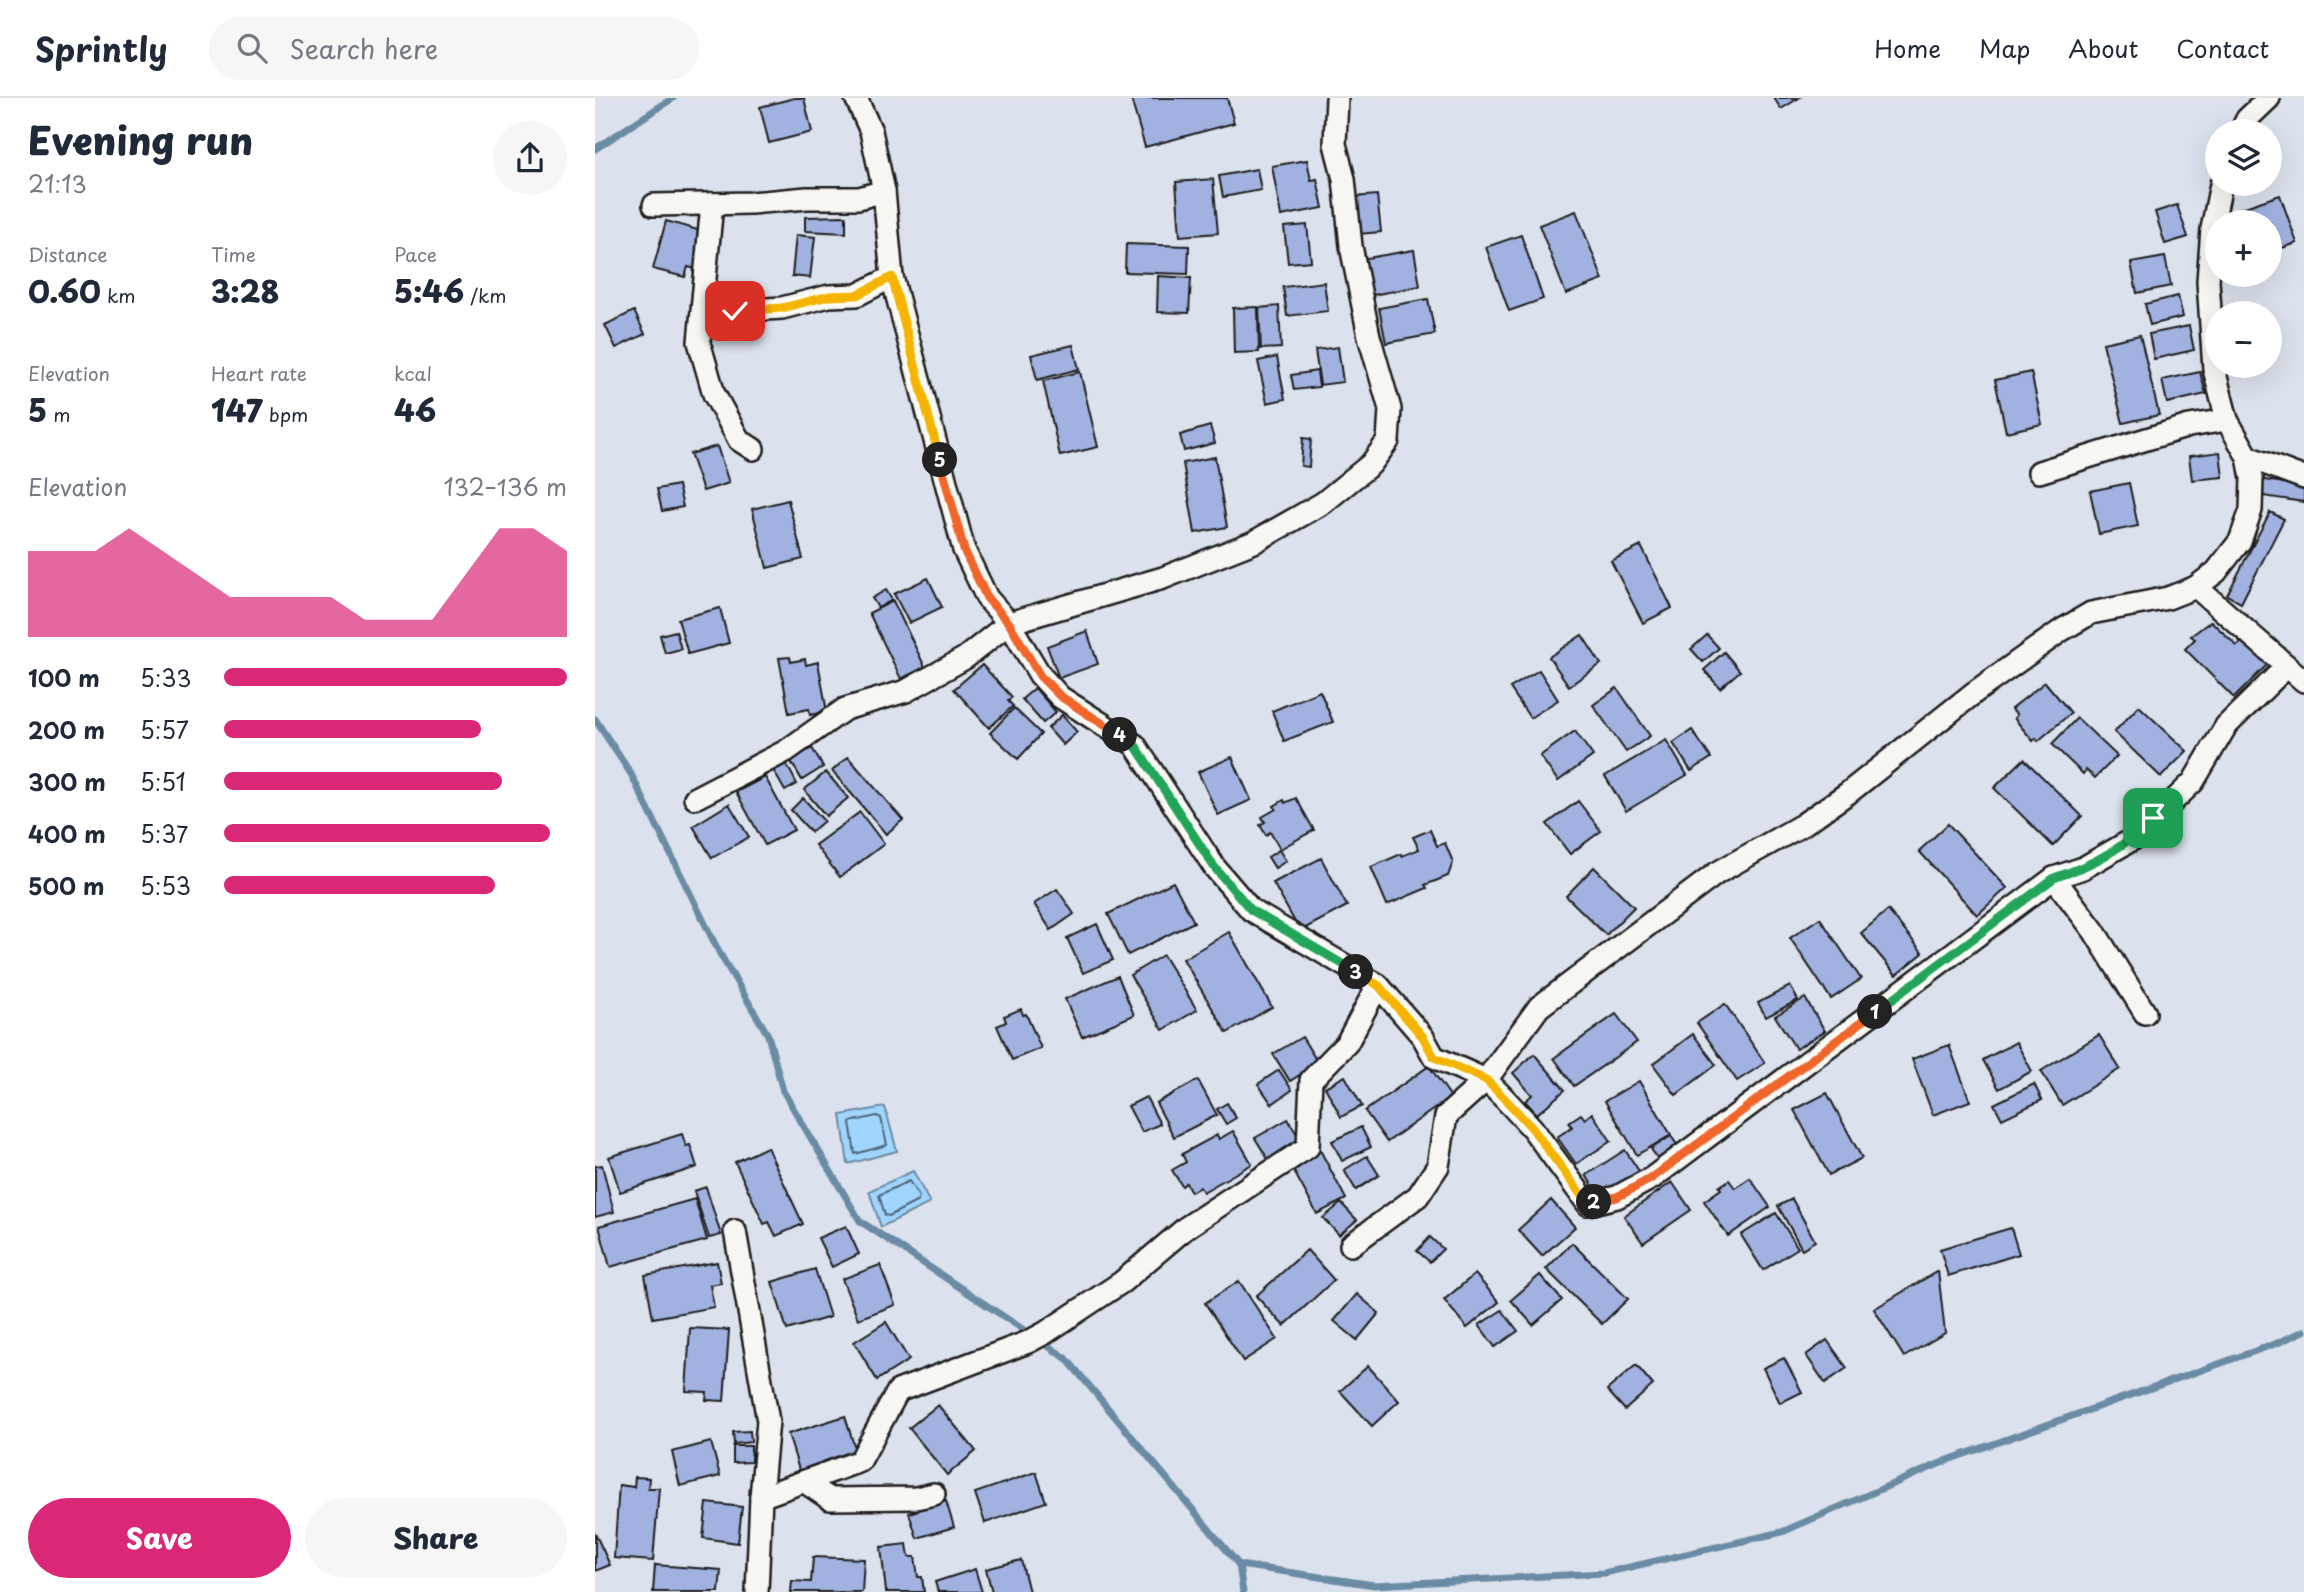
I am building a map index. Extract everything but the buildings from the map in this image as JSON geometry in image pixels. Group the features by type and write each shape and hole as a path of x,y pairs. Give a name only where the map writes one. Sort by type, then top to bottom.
{"street":[{"path":"856,98 870,131 884,191 892,277 964,550 987,598 1009,623 1040,676 1060,696 1135,745 1215,868 1251,910 1378,985 1423,1037 1434,1057 1486,1080 1532,1128 1588,1204 1617,1197 1652,1178 2054,878 2083,868 2135,838 2193,782 2226,726 2287,666"},
{"path":"695,799 786,751 845,709 906,691 965,659 1009,623 1163,578 1254,541 1323,503 1371,464 1388,441 1390,409 1369,336 1351,246 1344,179 1335,144 1337,98"},
{"path":"2247,119 2269,98"},
{"path":"654,205 751,204 807,198 859,198 884,191"},
{"path":"1351,1245 1418,1196 1438,1166 1446,1116 1486,1080 1539,1007 1717,873 1802,825 1848,793 1975,692 2062,630 2091,613 2168,598 2196,587 2216,572 2240,541 2251,510 2252,478 2248,457 2227,420 2214,369 2208,281 2212,229 2219,196"},
{"path":"712,204 699,342 714,394 739,440 753,449"},
{"path":"703,304 735,311 782,308 829,296 857,295 892,277"},
{"path":"2039,472 2189,426 2227,420"},
{"path":"2248,457 2304,478"},
{"path":"2196,587 2304,681"},
{"path":"2054,878 2094,931 2145,1013"},
{"path":"761,1497 860,1461 898,1391 1036,1337 1122,1282 1187,1227 1308,1147 1311,1080 1347,1043 1378,985"},
{"path":"735,1231 768,1420 757,1592"},
{"path":"805,1482 830,1499 916,1498 934,1494"}],"water":[{"path":"885,1107 897,1151 848,1164 841,1115"},
{"path":"913,1171 930,1203 881,1227 869,1191"}],"waterway":[{"path":"595,149 673,98"},
{"path":"595,719 631,774 720,954 768,1035 783,1091 860,1221 1066,1358 1239,1565 1243,1592"},
{"path":"1239,1565 1374,1585 1604,1573 1782,1532 1948,1460 2275,1344 2304,1331"}],"route":[{"path":"735,311 782,308 829,296 857,295 892,277 964,550 987,598 1009,623 1040,676 1060,696 1135,745 1215,868 1251,910 1378,985 1423,1037 1434,1057 1486,1080 1504,1098 1532,1128 1588,1204 1617,1197 1652,1178 2054,878 2083,868 2135,838 2153,818"}]}
